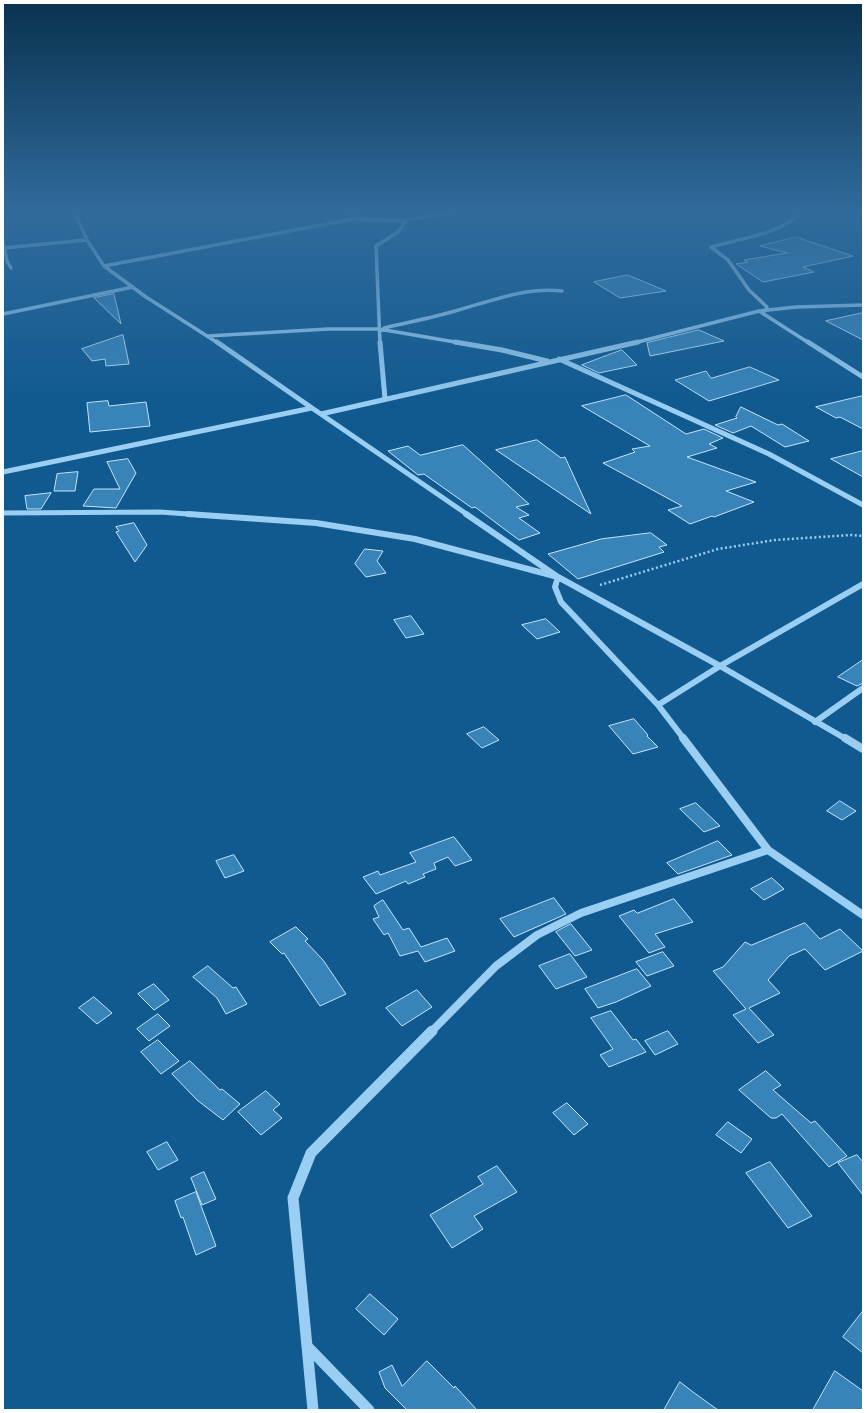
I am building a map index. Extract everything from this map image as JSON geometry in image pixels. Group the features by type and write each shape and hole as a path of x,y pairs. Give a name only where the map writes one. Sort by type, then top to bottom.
{"street":[{"path":"119,277 208,336 558,577 720,666 863,749"},
{"path":"377,277 379,329 385,399"},
{"path":"740,277 749,290 767,306 765,311"},
{"path":"3,314 132,287"},
{"path":"379,329 454,311 499,297 549,289 562,292"},
{"path":"321,414 638,342 759,311 796,307 863,305"},
{"path":"759,311 863,377"},
{"path":"208,336 328,329 379,329 487,347 550,361"},
{"path":"559,359 769,454 863,506"},
{"path":"3,472 312,408"},
{"path":"3,513 160,512 251,517 316,523 415,539 558,577"},
{"path":"558,577 555,587 561,602 658,705 768,850 863,915"},
{"path":"658,705 720,666 863,584"},
{"path":"815,722 850,695 863,688"},
{"path":"313,1410 293,1198 311,1153 496,966 537,935 581,913 768,850"},
{"path":"307,1346 369,1410"}],"path":[{"path":"581,591 718,549 775,540 851,535 863,536"}],"building":[{"path":"619,277 633,277 666,291 620,298 594,282"},
{"path":"755,277 789,277 763,282"},
{"path":"114,294 121,324 94,298"},
{"path":"863,313 863,340 826,321"},
{"path":"699,330 724,341 650,356 647,343"},
{"path":"123,335 129,364 106,366 105,359 92,361 82,349"},
{"path":"622,350 637,365 599,373 582,365"},
{"path":"750,367 779,380 709,401 675,380 706,371 711,378"},
{"path":"626,395 686,434 704,429 723,438 709,444 717,448 687,457 756,482 726,491 754,502 690,524 668,510 682,506 603,463 635,452 632,449 650,446 582,406"},
{"path":"863,396 863,429 840,417 836,418 816,407"},
{"path":"108,401 109,406 146,402 150,426 90,432 87,403"},
{"path":"741,407 778,425 782,424 809,441 785,447 751,426 733,433 715,425 737,418 736,417"},
{"path":"537,440 561,458 565,457 591,514 496,450"},
{"path":"463,445 529,504 516,507 529,515 519,518 540,533 519,540 475,507 472,508 424,474 418,475 388,451 408,446 420,455"},
{"path":"863,451 863,477 831,459"},
{"path":"128,459 136,473 116,508 83,506 94,489 120,489 107,462"},
{"path":"78,472 75,491 54,491 57,474"},
{"path":"51,493 41,509 27,509 25,496"},
{"path":"134,523 147,545 135,562 116,532 119,531 116,527"},
{"path":"651,533 667,545 659,547 664,552 578,579 548,554 601,539"},
{"path":"365,549 383,551 377,561 386,573 366,577 355,564"},
{"path":"411,616 424,634 406,638 394,620"},
{"path":"546,619 560,632 537,639 522,625"},
{"path":"863,660 863,683 857,686 838,677"},
{"path":"634,719 658,747 633,754 609,726"},
{"path":"484,727 499,740 482,748 467,734"},
{"path":"840,801 856,811 842,820 827,811"},
{"path":"696,803 720,826 704,832 680,809"},
{"path":"454,837 472,860 455,866 448,857 434,863 436,869 423,874 425,877 408,884 406,881 376,894 363,877 378,871 380,875 416,862 410,853"},
{"path":"718,841 732,855 678,874 667,863"},
{"path":"234,855 244,871 225,878 216,861"},
{"path":"772,878 784,889 764,900 751,889"},
{"path":"554,898 566,914 514,937 500,919"},
{"path":"674,899 693,922 655,934 665,947 649,953 619,916 634,910 637,913"},
{"path":"383,900 403,930 409,928 421,947 447,938 455,951 425,962 418,951 400,956 388,933 384,935 373,919 379,917 374,906"},
{"path":"805,923 820,939 840,929 863,951 825,970 805,949 789,956 768,980 780,993 749,1008 774,1035 758,1043 733,1015 746,1009 713,971 723,967 745,942 751,945"},
{"path":"571,924 592,950 575,956 556,932"},
{"path":"296,927 308,939 305,941 323,960 346,994 320,1006 284,953 282,954 270,942"},
{"path":"663,952 674,966 647,976 636,962"},
{"path":"570,954 587,977 556,989 539,966"},
{"path":"208,966 233,988 236,987 247,1004 226,1014 217,998 193,977"},
{"path":"637,969 651,986 616,1002 598,1008 585,989"},
{"path":"154,984 169,1000 154,1010 138,994"},
{"path":"417,990 432,1007 402,1026 386,1008"},
{"path":"94,997 112,1013 97,1024 79,1008"},
{"path":"611,1011 633,1040 636,1039 646,1052 609,1067 600,1055 613,1049 591,1018"},
{"path":"158,1014 170,1026 149,1041 137,1029"},
{"path":"668,1031 678,1044 655,1055 645,1041"},
{"path":"158,1040 179,1061 161,1074 141,1052"},
{"path":"190,1061 220,1090 222,1089 240,1104 223,1120 197,1100 172,1074"},
{"path":"766,1071 781,1085 773,1090 811,1123 815,1121 847,1156 829,1167 782,1114 776,1118 771,1118 739,1090"},
{"path":"266,1091 280,1104 273,1110 282,1118 261,1135 238,1112"},
{"path":"567,1103 588,1124 574,1135 553,1113"},
{"path":"728,1122 752,1139 741,1153 716,1135"},
{"path":"167,1142 178,1160 158,1170 147,1152"},
{"path":"857,1155 863,1162 863,1195 838,1163"},
{"path":"770,1162 812,1216 788,1228 746,1173"},
{"path":"497,1166 517,1192 474,1216 483,1229 452,1248 430,1215 483,1184 478,1177"},
{"path":"204,1172 216,1199 202,1205 191,1178"},
{"path":"196,1192 216,1246 196,1255 183,1217 181,1218 175,1201"},
{"path":"370,1294 398,1319 384,1335 356,1309"},
{"path":"863,1311 863,1353 843,1337"},
{"path":"427,1361 454,1388 455,1386 477,1410 407,1410 385,1388 379,1372 392,1365 402,1386"},
{"path":"835,1371 863,1391 863,1410 813,1410"},
{"path":"680,1382 693,1392 718,1410 664,1410"}]}
